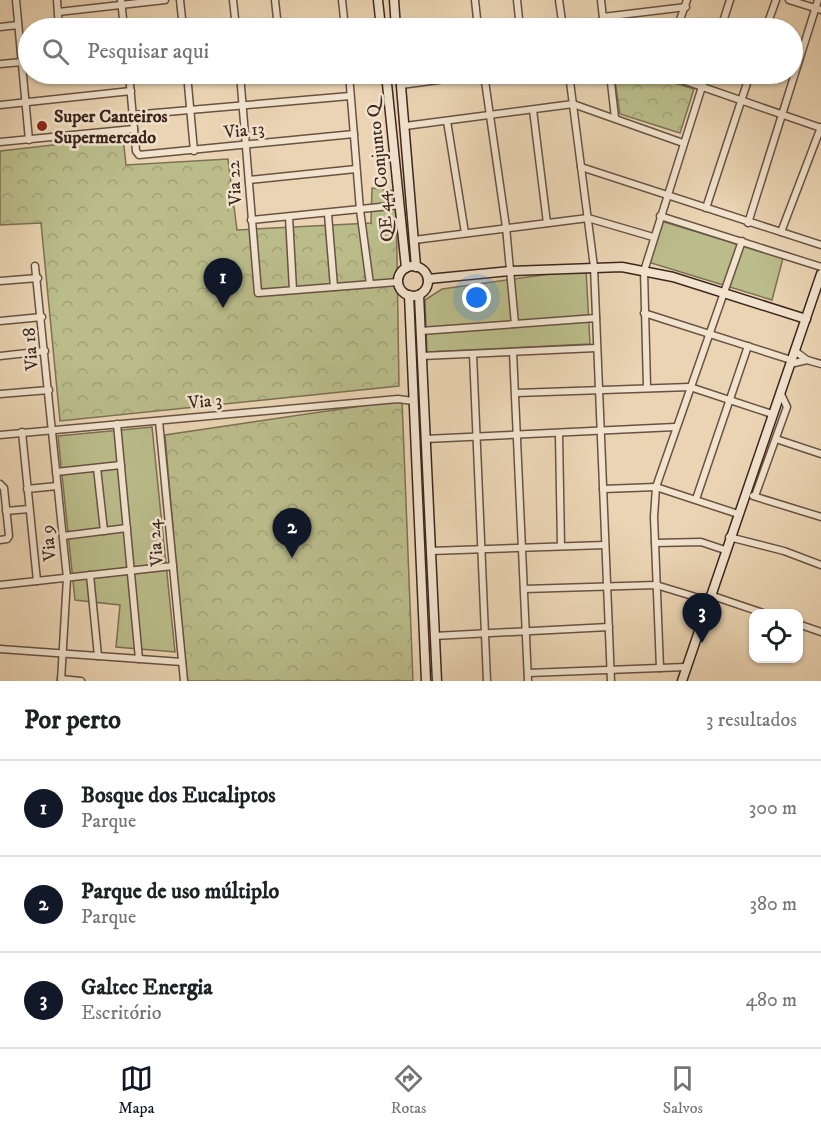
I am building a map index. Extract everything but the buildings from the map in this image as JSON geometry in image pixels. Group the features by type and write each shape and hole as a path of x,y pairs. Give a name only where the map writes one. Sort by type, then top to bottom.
{"street":[{"path":"0,27 18,25 16,0"},
{"path":"57,0 58,18"},
{"path":"58,12 121,2 165,0"},
{"path":"180,0 182,18"},
{"path":"233,0 235,18"},
{"path":"275,0 277,18"},
{"path":"342,0 344,18"},
{"path":"378,0 380,18"},
{"path":"396,0 396,18"},
{"path":"475,0 477,18"},
{"path":"517,0 519,18"},
{"path":"559,0 562,18"},
{"path":"601,0 603,17 686,3 681,18"},
{"path":"724,18 730,0"},
{"path":"770,18 776,0"},
{"path":"789,0 818,9"},
{"path":"803,53 818,9 818,0"},
{"path":"121,2 123,18"},
{"path":"0,64 18,63"},
{"path":"24,84 29,140"},
{"path":"0,142 134,129 130,84"},
{"path":"188,84 194,150"},
{"name":"Via 22","path":"241,84 248,145 251,220 258,293 293,290"},
{"path":"349,84 360,210 370,284"},
{"name":"QE 44 Conjunto Q","path":"387,84 406,268"},
{"path":"401,85 409,84"},
{"path":"486,84 506,227 515,324"},
{"path":"570,84 594,267 611,681"},
{"path":"611,84 615,118"},
{"path":"696,84 821,128 781,232"},
{"path":"706,208 746,84"},
{"path":"748,223 792,84"},
{"name":"QE 44 Conjunto Q","path":"401,85 416,267"},
{"path":"647,387 644,271 702,86"},
{"path":"0,105 130,91"},
{"path":"132,115 350,96"},
{"path":"405,126 573,104 683,143"},
{"path":"533,110 547,223"},
{"path":"447,121 465,233"},
{"name":"Via 13","path":"134,129 138,154 354,134"},
{"path":"581,167 821,245"},
{"path":"249,180 356,169"},
{"path":"251,220 400,205"},
{"path":"328,214 334,287"},
{"path":"660,216 821,267"},
{"path":"289,217 293,290 398,282"},
{"path":"414,240 588,218 654,237"},
{"path":"660,668 655,543 656,488 675,427 742,241"},
{"name":"Via 18","path":"35,266 52,429"},
{"path":"416,267 425,272 428,279 427,287 419,295 409,295 401,290 398,282 406,268 416,267"},
{"path":"428,279 510,271 594,267 644,271 724,292 806,319"},
{"path":"682,681 729,537 821,274"},
{"path":"0,281 38,278"},
{"path":"409,295 412,401 430,551 436,681"},
{"path":"419,295 426,439 423,492 426,681"},
{"path":"644,313 709,332 791,362 807,360"},
{"path":"0,321 42,317"},
{"path":"421,331 596,318"},
{"path":"696,499 748,346"},
{"path":"422,356 596,348"},
{"path":"0,356 45,351"},
{"path":"795,351 807,360 821,364"},
{"path":"513,352 528,681"},
{"path":"473,354 487,681"},
{"path":"516,393 690,387 772,414"},
{"path":"0,394 49,390"},
{"path":"755,496 787,406 780,392"},
{"name":"Via 3","path":"0,435 398,399 412,401"},
{"name":"Via 24","path":"159,421 184,681"},
{"path":"117,424 139,659"},
{"path":"426,439 559,435 675,427"},
{"name":"Via 9","path":"52,429 67,578 61,680"},
{"path":"22,432 37,581"},
{"path":"559,435 561,546"},
{"path":"776,439 821,454"},
{"path":"56,472 121,465"},
{"path":"97,468 104,531"},
{"path":"0,484 4,488 9,538 0,540"},
{"path":"27,489 57,486"},
{"path":"603,489 656,488 738,514"},
{"path":"743,499 755,496 821,517"},
{"path":"6,512 29,509"},
{"path":"63,536 127,528"},
{"path":"729,537 767,545 821,565"},
{"path":"655,543 701,542 725,550"},
{"path":"430,551 605,545"},
{"path":"0,585 173,566"},
{"path":"90,575 98,656"},
{"path":"524,589 656,585 749,609"},
{"path":"803,626 821,632"},
{"path":"434,636 609,627"},
{"path":"0,649 182,662"},
{"path":"528,673 686,667"},
{"path":"61,680 81,681"}],"green space":[{"path":"616,84 678,84 694,89 680,133 620,114"},
{"path":"123,137 126,165 228,159 237,230 371,223 372,188 396,191 399,386 60,421 41,223 0,225 0,151"},
{"path":"661,221 783,258 772,300 648,262"},
{"path":"586,269 590,344 427,352 425,300 442,289"},
{"path":"402,400 413,681 186,681 165,435"},
{"path":"152,427 175,652 116,647 120,605 75,600 58,436"}],"place":[{"name":"Super Canteiros Supermercado","path":"42,126"},
{"name":"Bosque dos Eucaliptos","path":"223,308"},
{"name":"Parque de uso múltiplo","path":"292,558"},
{"name":"Galtec Energia","path":"702,643"}]}
